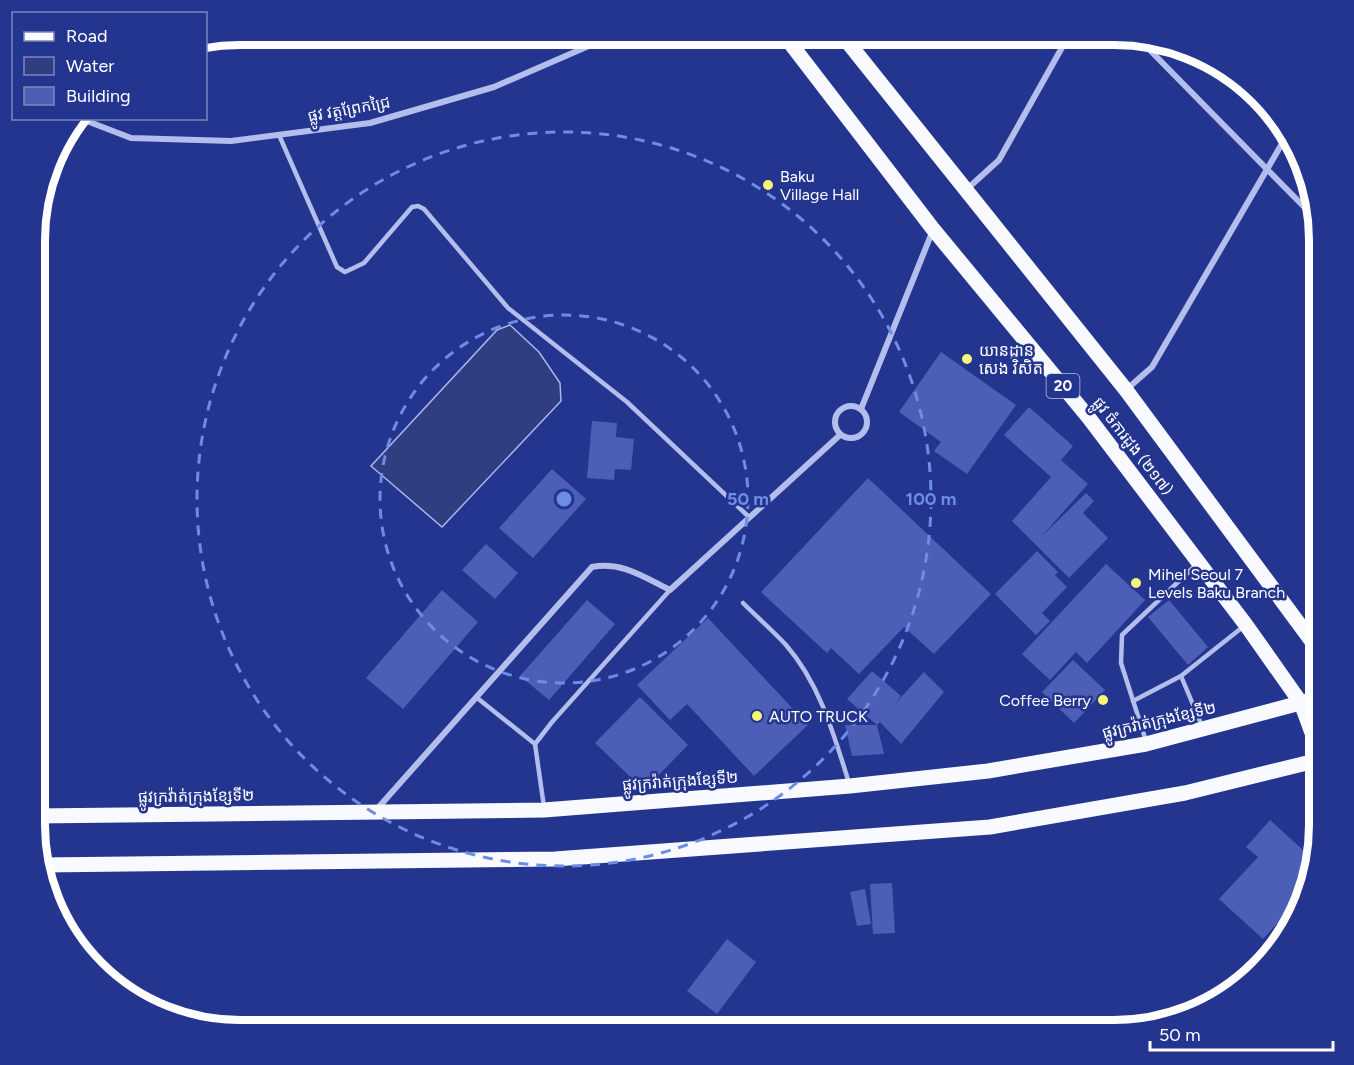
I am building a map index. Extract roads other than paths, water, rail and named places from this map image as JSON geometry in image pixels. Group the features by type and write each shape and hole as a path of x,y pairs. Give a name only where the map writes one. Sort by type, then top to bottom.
{"main road":[{"name":"ផ្លូវ ចំការដូង (២១៧)","path":"791,45 933,230 1089,418 1199,562 1300,703 1309,726"},
{"name":"ផ្លូវ ចំការដូង (២១៧)","path":"850,45 1126,390 1309,637"},
{"name":"ផ្លូវក្រវ៉ាត់ក្រុងខ្សែទី២","path":"45,816 544,810 850,786 988,771 1146,744 1309,701"},
{"path":"49,865 555,859 990,827 1185,793 1309,762"}],"street":[{"name":"ផ្លូវ វត្តព្រែកជ្រៃ","path":"86,121 131,138 231,141 370,123 494,87 591,45"},
{"path":"967,189 999,160 1063,45"},
{"path":"1148,48 1306,209"},
{"path":"1126,390 1152,367 1283,143"},
{"path":"861,409 846,406 838,412 835,427 840,435 851,438 861,434 867,424 861,409 933,230"},
{"path":"375,812 592,567 608,564 621,566 670,590 840,435"}],"lane":[{"path":"279,135 337,267 345,272 355,269 364,262 412,207 418,206 424,209 508,308 627,402 749,517"},
{"path":"1146,744 1121,663 1122,635 1199,562"},
{"path":"535,744 670,590"},
{"path":"743,603 787,646 812,683 830,721 850,786"},
{"path":"1133,701 1181,676 1246,625"},
{"path":"1181,676 1203,729"},
{"path":"476,697 535,744 544,810"}],"water":[{"path":"240,45 385,45 378,48"},
{"path":"510,325 539,352 560,383 561,401 442,527 371,466 497,330"}],"place":[{"name":"Baku Village Hall","path":"768,185"},
{"name":"យានដ្ឋាន សេង វិសិត","path":"967,359"},
{"name":"Mihel Seoul 7 Levels Baku Branch","path":"1136,583"},
{"name":"Coffee Berry","path":"1103,700"},
{"name":"AUTO TRUCK","path":"757,716"}]}
